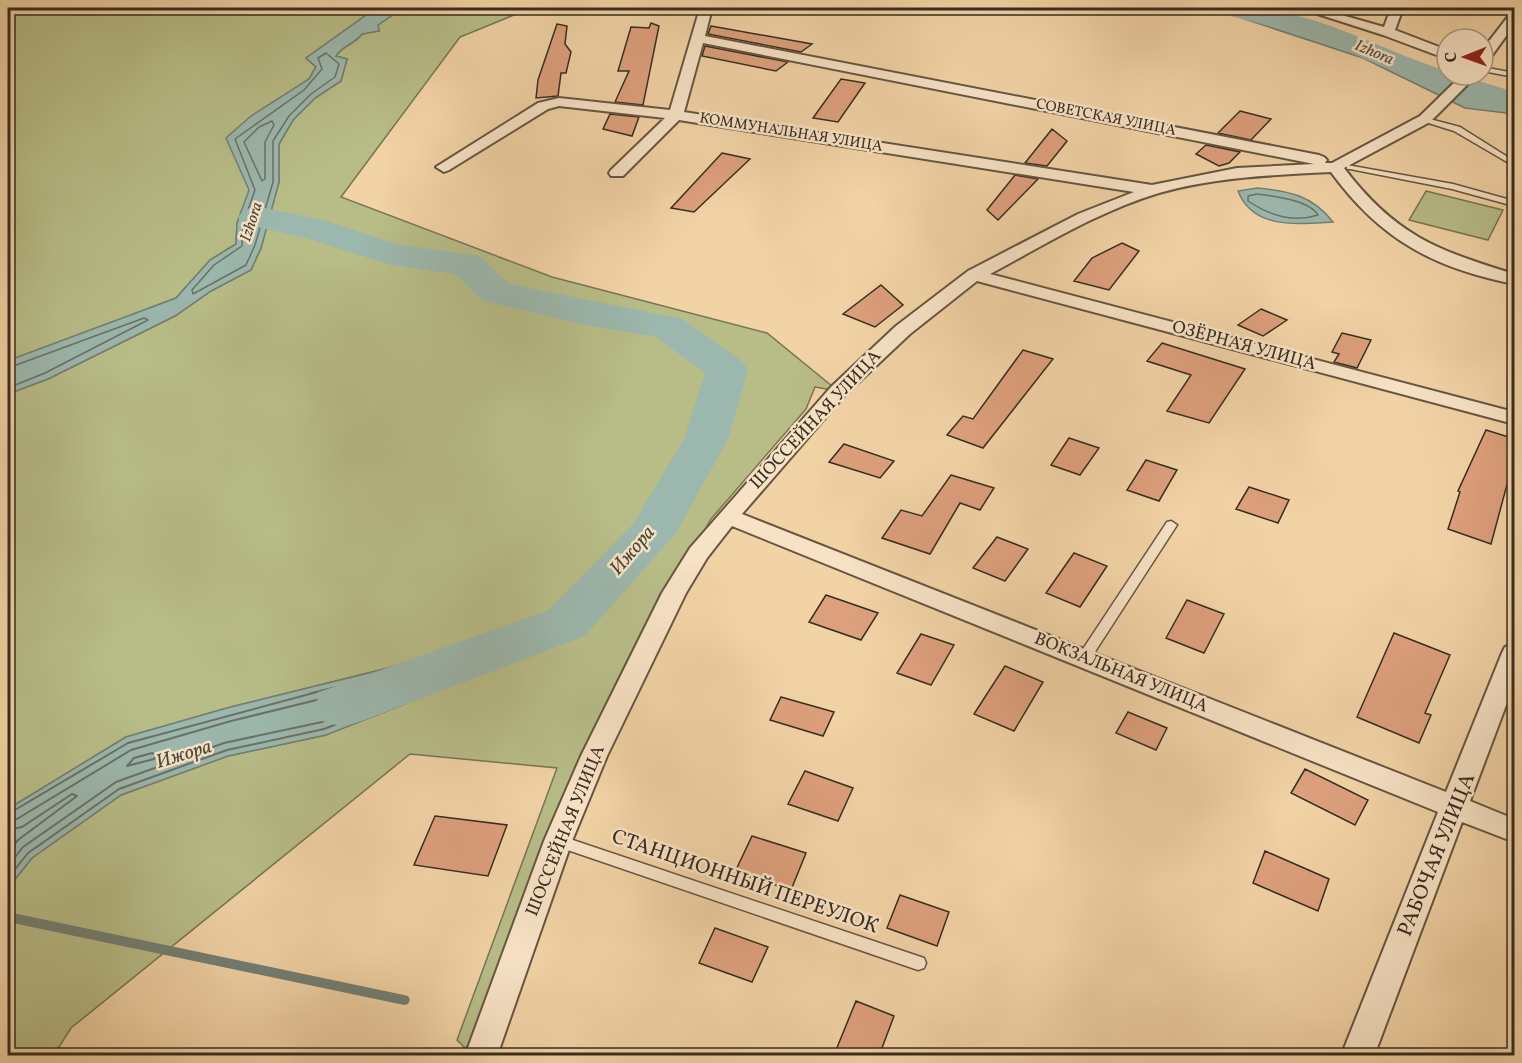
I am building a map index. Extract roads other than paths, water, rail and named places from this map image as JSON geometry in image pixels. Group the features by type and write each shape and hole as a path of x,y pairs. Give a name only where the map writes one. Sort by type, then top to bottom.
{"street":[{"path":"617,173 676,115 706,8"},
{"path":"1305,8 1388,32 1435,50"},
{"path":"1388,32 1397,8"},
{"path":"1495,46 1508,35 1515,17"},
{"name":"СОВЕТСКАЯ УЛИЦА","path":"697,38 1342,166"},
{"name":"ШОССЕЙНАЯ УЛИЦА","path":"481,1056 558,841 594,756 674,593 698,553 728,516 838,391 903,330 974,274 1084,217 1153,190 1238,173 1342,166 1430,115 1458,87"},
{"name":"КОММУНАЛЬНАЯ УЛИЦА","path":"444,167 543,106 559,102 676,115 1153,190"},
{"path":"1342,166 1361,201 1385,224 1424,247 1473,267 1515,279"},
{"name":"ОЗЁРНАЯ УЛИЦА","path":"974,274 1515,418"},
{"name":"ВОКЗАЛЬНАЯ УЛИЦА","path":"728,516 1515,831"},
{"name":"РАБОЧАЯ УЛИЦА","path":"1357,1056 1515,653"}],"lane":[{"path":"1495,71 1515,75"},
{"path":"1430,115 1515,164"},
{"name":"СОВЕТСКАЯ УЛИЦА","path":"1342,166 1453,188 1515,204"},
{"path":"1084,657 1172,525"},
{"name":"СТАНЦИОННЫЙ ПЕРЕУЛОК","path":"558,841 918,963"}],"water":[{"path":"376,8 403,8 378,25 379,31 362,34 338,53 336,56 347,59 341,81 315,98 293,120 279,144 279,182 261,248 251,270 211,291 175,316 48,379 8,394 8,363 15,358 176,298 210,260 236,244 237,223 249,190 226,138 251,116 309,79 316,67 306,58"},
{"path":"1211,8 1242,8 1321,31 1435,77 1435,87 1459,87 1491,100 1514,102 1514,114 1465,108 1363,58"},
{"path":"1257,188 1290,193 1308,200 1333,222 1292,223 1265,218 1254,213 1245,204 1238,191"},
{"path":"401,665 405,704 326,735 228,756 121,795 32,858 8,888 8,809 126,737 227,708"}],"waterway":[{"name":"Izhora","path":"1233,8 1331,34 1414,70 1514,102"},
{"name":"Ижора","path":"256,217 314,229 391,254 466,264 496,293 586,313 668,327 727,370 706,439 652,533 567,623 342,706"},
{"path":"8,917 404,1000"}]}
